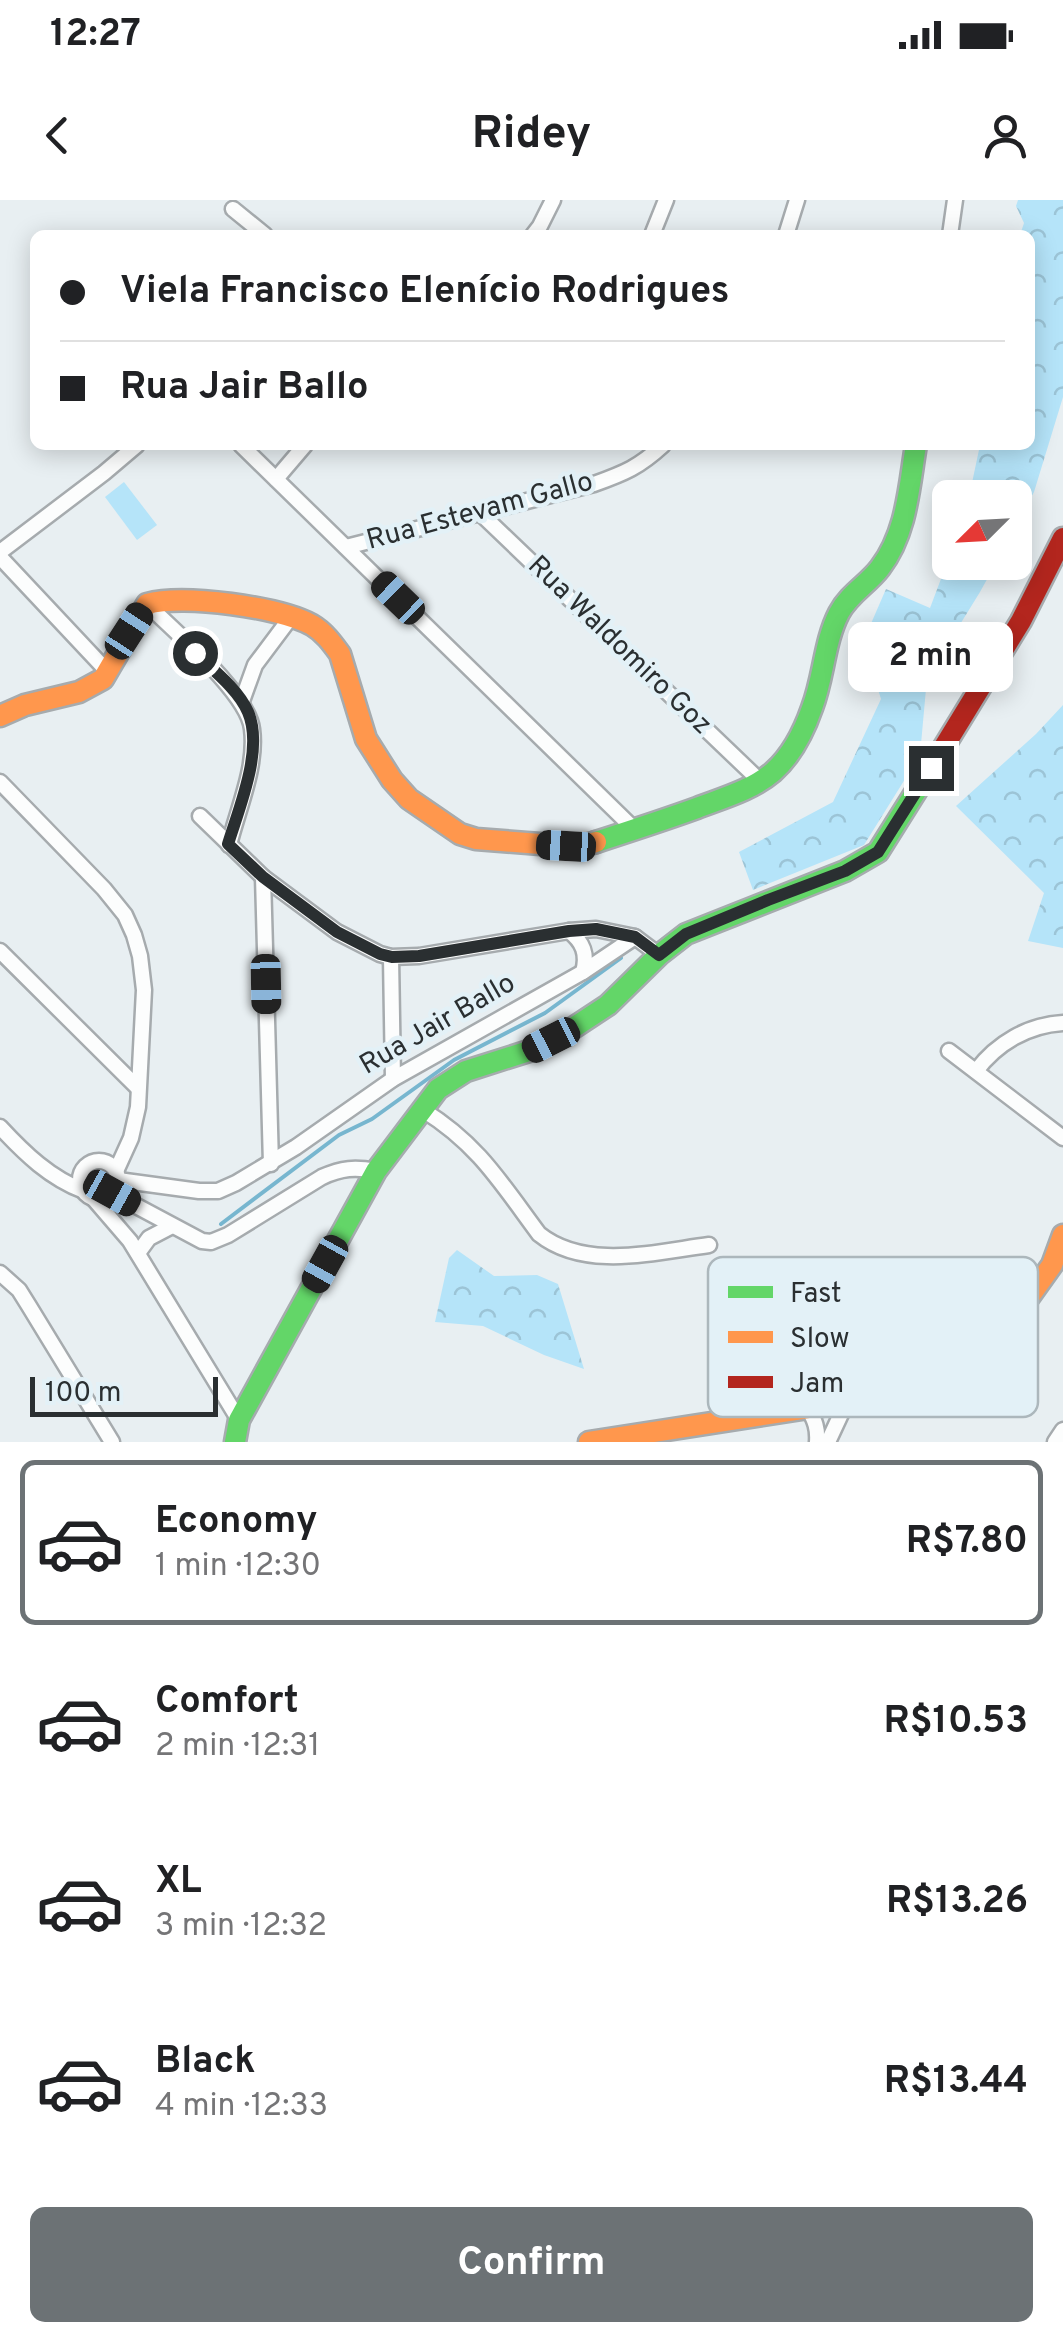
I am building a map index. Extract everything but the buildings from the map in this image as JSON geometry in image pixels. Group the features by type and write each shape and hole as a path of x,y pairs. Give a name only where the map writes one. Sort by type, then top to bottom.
{"main road":[{"path":"0,716 20,705 80,692 103,679 147,604 178,598 291,617 310,624 340,654 366,738 409,799 460,834 491,842 586,845 731,795 760,781 785,758 818,690 840,611 880,568 892,549 902,524 915,450"},
{"path":"236,1442 239,1420 376,1171 438,1089 466,1072 532,1050 583,1022 608,1005 686,934 845,871 878,852 1021,621 1063,538"},
{"path":"1038,1289 1058,1266 1063,1235"},
{"path":"589,1442 755,1417"}],"street":[{"path":"536,230 554,200"},
{"path":"654,230 666,200"},
{"path":"788,230 797,200"},
{"path":"951,230 955,200"},
{"path":"233,208 259,230"},
{"path":"106,671 0,554 131,450"},
{"path":"246,450 635,830"},
{"path":"276,479 301,450"},
{"name":"Rua Estevam Gallo","path":"346,547 594,484 627,472 657,450"},
{"name":"Rua Waldomiro Goz","path":"479,512 760,781"},
{"path":"147,604 242,701 252,726 250,766 228,844"},
{"path":"242,701 254,665 291,617"},
{"path":"0,782 125,914 140,956 144,990 138,1106 131,1138 105,1184"},
{"path":"200,816 263,877 337,932 380,954 419,956 596,929 635,937 659,955"},
{"path":"263,877 271,1164"},
{"path":"569,931 581,940 586,962 583,972"},
{"name":"Rua Jair Ballo","path":"105,1184 218,1191 271,1164 393,1079 583,972 635,937"},
{"path":"0,951 138,1088"},
{"path":"392,957 393,1079"},
{"path":"976,1071 991,1053 1020,1034 1063,1022"},
{"path":"948,1052 1063,1138"},
{"path":"423,1110 462,1137 482,1157 539,1234 565,1250 587,1255 634,1255 709,1245"},
{"path":"0,1127 59,1181 105,1184 202,1241 228,1235 338,1170 356,1167 376,1171"},
{"path":"105,1184 81,1186 81,1174 88,1164 105,1184 134,1247 239,1420"},
{"path":"44,1168 81,1174"},
{"path":"134,1247 172,1226"},
{"path":"0,1273 19,1290 112,1442"},
{"path":"813,1417 817,1442"},
{"path":"828,1442 840,1417"},
{"path":"1055,1442 1063,1430"}],"green space":[{"path":"1018,200 1063,200 1063,397 1032,496 1032,480 973,480 979,450 1035,450 1035,230 1022,230 1024,223 1016,206"},
{"path":"124,482 157,525 137,540 105,497"},
{"path":"941,580 987,580 927,678 920,755 864,845 753,890 739,852 833,802 881,699 863,642 886,589 930,608"},
{"path":"1063,705 1063,948 1028,941 1044,893 956,806"},
{"path":"457,1250 494,1276 537,1275 558,1284 584,1369 483,1326 435,1322 449,1258"}],"waterway":[{"path":"221,1224 339,1135 372,1119 454,1060 545,1013 621,958"}],"traffic: fast":[{"path":"596,842 737,793 765,778 786,758 812,708 839,613 880,568 896,540 906,509 915,450"},
{"path":"235,1442 239,1420 376,1171 438,1089 466,1071 532,1050 570,1030 608,1005 686,934 845,871 878,852 942,750"}],"traffic: slow":[{"path":"0,716 25,705 79,692 103,679 147,604 184,601 255,608 312,625 331,642 340,654 366,739 392,780 409,799 460,834 476,839 566,846 596,842"},
{"path":"1038,1285 1052,1265 1063,1235"},
{"path":"589,1442 750,1417"}],"traffic: jam":[{"path":"942,750 1021,621 1063,538"}],"route":[{"path":"195,653 242,701 252,726 250,766 228,844 263,877 337,932 392,957 408,958 596,929 635,937 659,955 686,934 845,871 878,852 931,768"}]}
